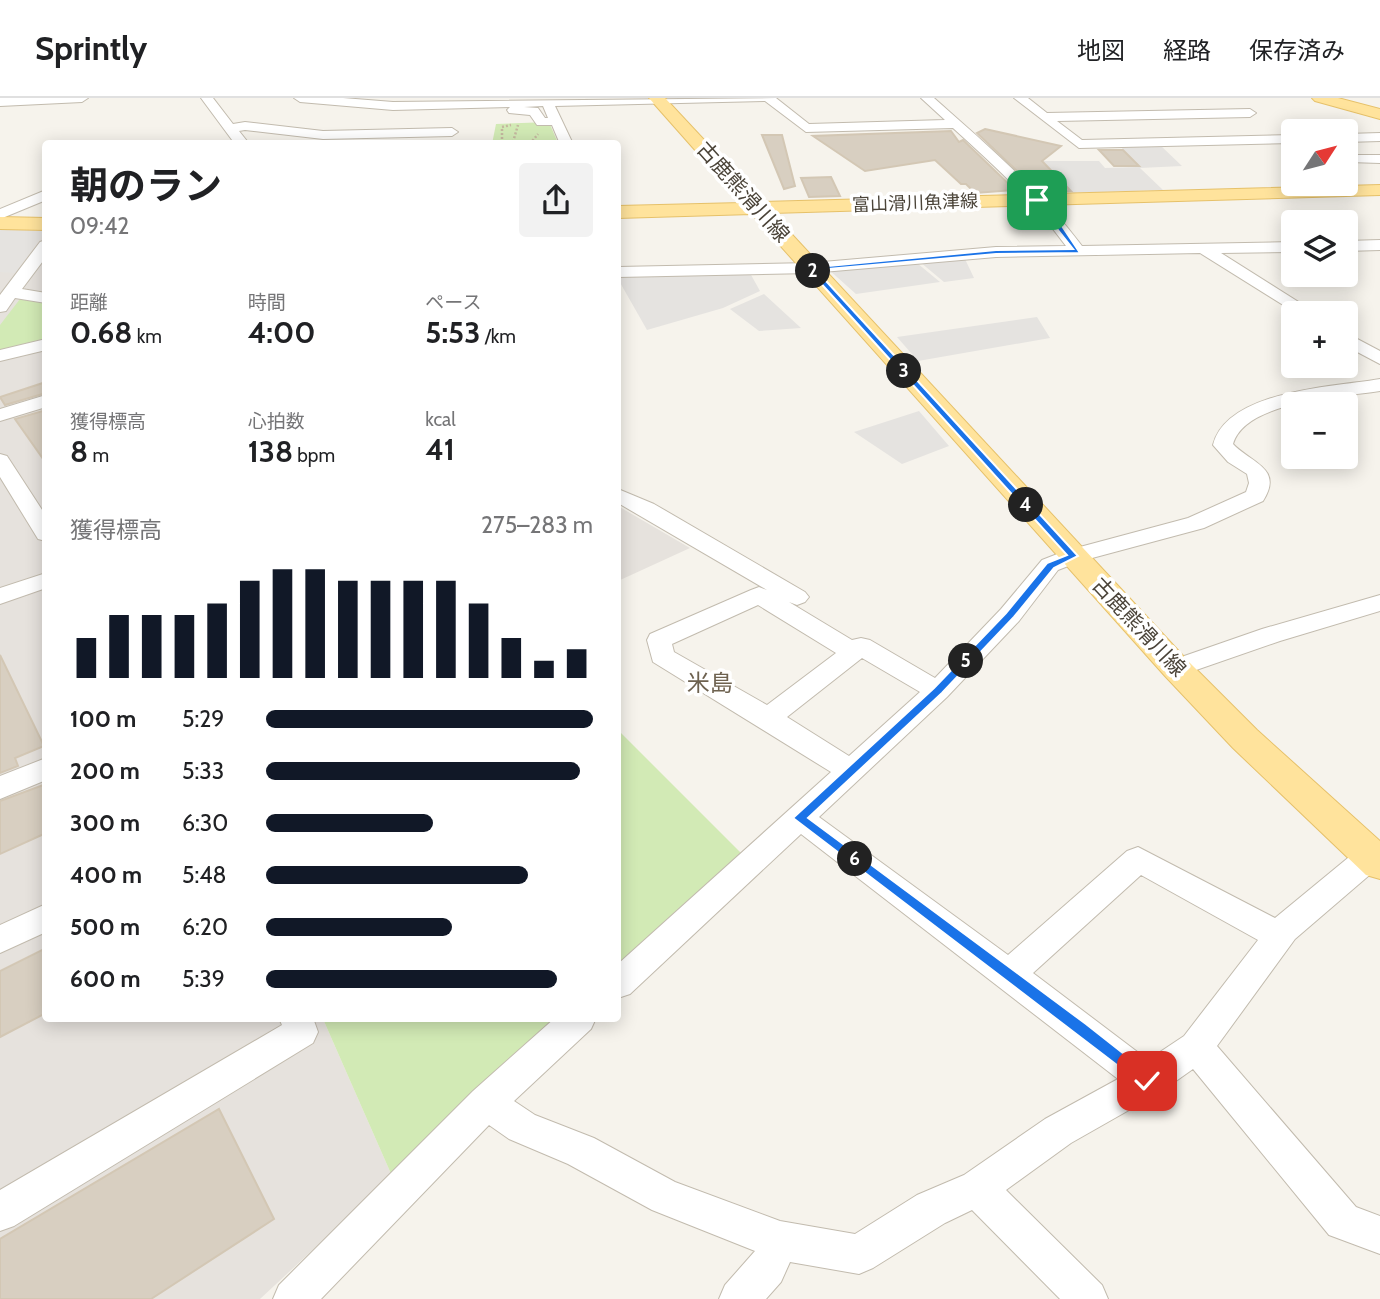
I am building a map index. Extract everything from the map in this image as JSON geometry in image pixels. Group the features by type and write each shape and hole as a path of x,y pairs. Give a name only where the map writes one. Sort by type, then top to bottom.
{"main road":[{"path":"1320,98 1380,114"},
{"name":"古鹿熊滑川線","path":"658,99 1176,668 1245,739 1375,860"},
{"name":"富山滑川魚津線","path":"621,212 1380,190"},
{"path":"0,223 42,224"}],"street":[{"path":"0,103 82,98"},
{"path":"207,98 239,140"},
{"path":"300,98 504,107 527,120 556,121"},
{"path":"230,128 245,126 323,135 452,132 466,121 466,113 546,100 763,98"},
{"path":"769,98 806,128 955,124"},
{"path":"926,98 1018,179 1049,212 1077,251"},
{"path":"1020,98 1079,144 1281,139"},
{"path":"1230,98 1281,135"},
{"path":"546,100 564,140"},
{"path":"452,132 459,105"},
{"path":"1045,117 1258,120"},
{"path":"1358,138 1380,137"},
{"path":"1358,159 1380,159"},
{"path":"0,215 42,196"},
{"path":"1358,246 1380,246"},
{"path":"621,272 811,268 996,252 1281,247"},
{"path":"1204,249 1288,301"},
{"path":"0,307 42,250"},
{"path":"0,276 42,276"},
{"path":"10,292 42,297"},
{"path":"0,356 42,345"},
{"path":"1358,345 1380,359"},
{"path":"621,981 938,691 1010,615 1050,565 1073,556 1196,523 1255,496 1260,483 1257,471 1236,458 1223,445 1224,438 1242,417 1268,407 1380,385"},
{"path":"0,415 42,402"},
{"path":"0,460 42,528"},
{"path":"621,497 851,629 857,649"},
{"path":"0,596 42,581"},
{"path":"851,771 663,656 659,640 759,595 938,691"},
{"path":"1176,668 1272,635 1380,603"},
{"path":"768,718 857,649"},
{"path":"0,788 42,770"},
{"path":"800,818 1147,1081"},
{"path":"1009,975 1138,859 1279,936"},
{"path":"486,1104 522,1127 581,1151 665,1197 780,1241 859,1254 931,1209 977,1188 1058,1131 1147,1081 1196,1047 1279,936 1375,860"},
{"path":"0,940 42,919"},
{"path":"0,1212 301,1032 297,1022"},
{"path":"293,1299 486,1104 575,1022"},
{"path":"1196,1047 1343,1221 1380,1235"},
{"path":"977,1188 1088,1299"},
{"path":"738,1299 767,1268 780,1241"}],"path":[{"path":"514,140 527,120"}],"shaded area":[{"path":"1160,145 1182,166 1140,168 1163,190 1072,193 1056,176 1025,177 1005,161 1099,161 1105,168 1139,167 1120,146"},
{"path":"0,229 42,231 42,1022 324,1022 392,1176 260,1299 0,1299"},
{"path":"0,230 42,231 42,236 15,273 0,272"},
{"path":"965,259 974,278 944,282 920,262"},
{"path":"917,263 940,282 856,294 828,269"},
{"path":"750,273 760,291 723,308 647,330 621,284 621,275"},
{"path":"764,294 801,328 759,331 730,309"},
{"path":"1037,317 1050,338 918,361 897,337"},
{"path":"919,411 949,446 902,464 854,432"},
{"path":"621,508 690,548 621,580"}],"green space":[{"path":"549,122 557,140 493,140 496,124"},
{"path":"20,299 42,303 42,341 0,353 0,325"},
{"path":"621,733 743,855 621,966"},
{"path":"324,1022 561,1022 392,1176"}],"building":[{"path":"985,129 1061,146 1042,161 1071,191 1042,192 1036,189 977,133"},
{"path":"951,131 959,142 963,140 1015,190 975,193 935,160 865,171 813,136"},
{"path":"762,135 782,135 795,186 784,189"},
{"path":"1099,150 1123,150 1139,166 1114,166"},
{"path":"831,177 840,196 809,197 801,178"},
{"path":"42,383 42,394 5,405 0,397"},
{"path":"42,411 42,457 15,419"},
{"path":"0,655 42,747 15,758 18,766 0,773"},
{"path":"42,785 42,835 0,854 0,801"},
{"path":"42,950 42,1015 0,1037 0,971"},
{"path":"219,1109 274,1219 151,1299 0,1299 0,1239"}],"district":[{"name":"米島","path":"710,683"}],"route":[{"path":"1037,200 1077,251 996,252 811,268 1073,556 1050,565 1010,615 938,691 800,818 1081,1028 1147,1081"}]}
